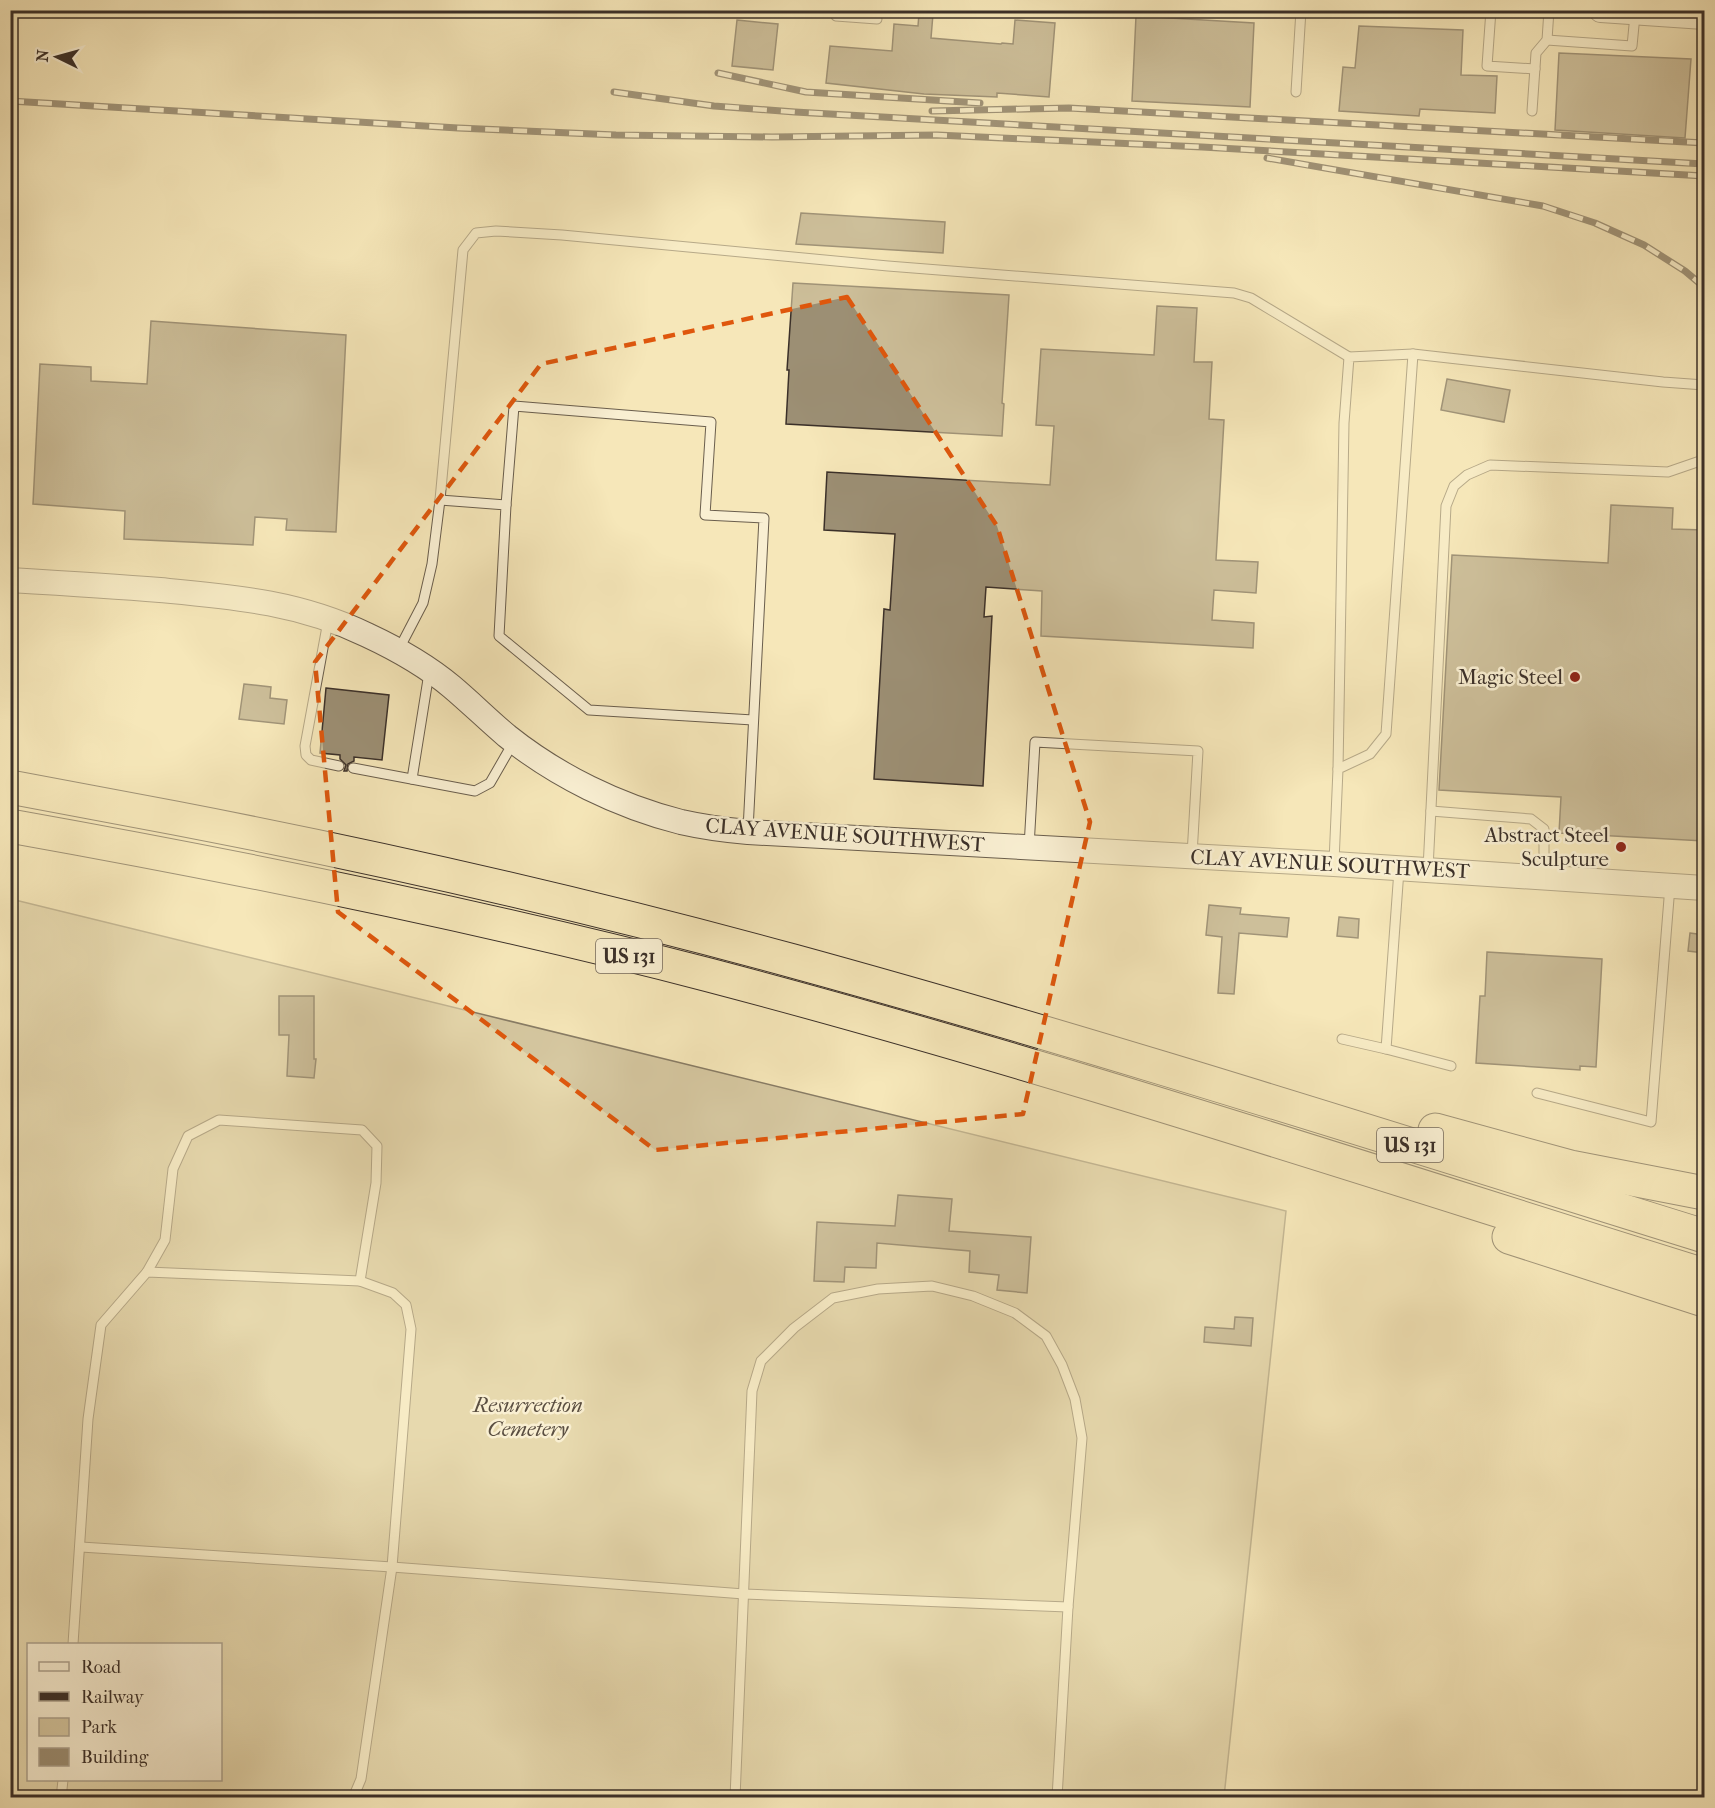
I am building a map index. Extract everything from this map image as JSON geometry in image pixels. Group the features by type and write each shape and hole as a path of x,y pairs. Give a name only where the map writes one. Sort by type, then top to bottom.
{"highway":[{"name":"US 131","path":"10,787 352,854 600,910 788,959 971,1010 1704,1236"},
{"name":"US 131","path":"10,826 241,868 455,914 706,975 1036,1067 1704,1275"},
{"path":"1115,1054 1369,1112 1562,1165 1704,1193"},
{"path":"1237,1129 1399,1199 1704,1300"}],"street":[{"path":"1601,10 1704,17"},
{"name":"CLAY AVENUE SOUTHWEST","path":"10,580 236,597 329,618 398,651 430,671 451,686 514,741 559,771 597,792 634,808 681,822 748,832 1428,869 1704,888"}],"lane":[{"path":"837,10 836,16 877,19"},
{"path":"1296,92 1301,10"},
{"path":"1491,10 1487,66 1535,69"},
{"path":"1532,111 1536,53 1547,40 1549,10"},
{"path":"1547,40 1632,46 1635,13"},
{"path":"398,651 423,603 432,564 463,250 476,233 496,231 562,235 888,266 1234,293 1251,298 1349,357 1413,354 1704,385"},
{"path":"1338,769 1370,754 1386,734 1413,354"},
{"path":"1334,864 1338,769 1344,423 1349,357"},
{"path":"748,832 764,518 705,515 711,422 514,406 499,636 589,710 753,720"},
{"path":"1428,869 1446,506 1454,486 1467,475 1490,465 1668,472 1700,461 1704,455"},
{"path":"440,500 506,505"},
{"path":"329,618 305,746 306,755 311,760 339,765"},
{"path":"412,779 430,671"},
{"path":"353,768 475,791 490,783 514,741"},
{"path":"1029,847 1035,742 1047,742 1198,751 1191,856"},
{"path":"1431,811 1531,819 1544,829 1544,877"},
{"path":"1386,1049 1399,868"},
{"path":"1537,1093 1651,1122 1670,886"},
{"path":"1342,1039 1451,1066"},
{"path":"73,1643 88,1419 101,1325 147,1272 165,1240 173,1169 188,1136 219,1120 362,1130 377,1146 376,1183 360,1281"},
{"path":"147,1272 360,1281 393,1293 406,1305 411,1329 392,1567 361,1779 353,1797"},
{"path":"735,1797 752,1391 760,1361 794,1328 833,1299 878,1289 932,1286 973,1296 1015,1313 1046,1336 1062,1365 1075,1399 1082,1438 1068,1607 1057,1797"},
{"path":"81,1547 392,1567 744,1594 1068,1607"},
{"path":"62,1797 63,1781"}],"highlighted area":[{"path":"847,297 997,526 1090,822 1023,1114 655,1150 338,912 315,662 541,364"}],"green space":[{"name":"Resurrection Cemetery","path":"11,899 1286,1211 1224,1797 11,1798"}],"building":[{"path":"919,13 933,14 931,38 1001,44 1013,44 1015,20 1055,23 1049,97 997,93 997,97 924,94 826,83 830,46 892,51 894,24 918,26"},
{"path":"1136,16 1254,23 1250,107 1132,101"},
{"path":"737,20 778,24 773,70 732,66"},
{"path":"1359,26 1463,30 1461,75 1497,76 1495,113 1420,109 1419,116 1339,111 1343,67 1355,68"},
{"path":"1559,53 1691,59 1685,138 1555,130"},
{"path":"801,213 945,222 943,253 796,244"},
{"path":"793,283 1009,295 1002,436 786,424"},
{"path":"1157,306 1197,308 1194,362 1212,362 1209,419 1224,420 1216,560 1258,562 1256,593 1214,590 1212,620 1254,623 1253,648 1041,636 1042,591 986,587 984,617 992,616 983,786 874,779 884,609 890,610 895,534 824,530 827,472 1050,485 1054,426 1036,425 1041,349 1154,355"},
{"path":"151,321 346,335 336,532 286,530 287,519 255,517 253,545 124,539 125,511 33,504 40,364 91,367 91,381 147,384"},
{"path":"1447,379 1510,390 1504,422 1441,410"},
{"name":"Magic Steel","path":"1611,505 1673,508 1672,529 1704,530 1704,841 1559,833 1561,797 1439,790 1452,555 1608,563"},
{"path":"244,684 271,687 270,698 287,700 284,724 239,719"},
{"path":"326,688 389,695 382,760 354,757 354,761 348,764 347,771 344,771 346,765 340,759 340,755 320,753"},
{"path":"1209,905 1241,908 1240,914 1289,918 1287,937 1239,933 1234,994 1218,993 1222,937 1206,935"},
{"path":"1339,917 1359,919 1358,938 1337,936"},
{"path":"1690,933 1704,935 1704,953 1688,951"},
{"path":"1487,952 1602,959 1596,1067 1580,1066 1580,1070 1476,1063 1480,996 1485,996"},
{"path":"279,996 314,996 314,1059 316,1059 314,1078 287,1076 289,1035 279,1035"},
{"path":"898,1195 952,1199 949,1231 1031,1237 1027,1293 997,1290 999,1275 969,1272 970,1251 877,1243 876,1268 845,1267 844,1282 814,1281 817,1222 895,1226"},
{"path":"1235,1317 1253,1318 1251,1346 1204,1342 1205,1327 1234,1329"}],"railway":[{"path":"718,73 806,92 980,103"},
{"path":"614,92 714,106 795,112 1704,164"},
{"path":"10,101 458,128 616,135 772,137 937,135 1202,147 1704,176"},
{"path":"932,111 1069,108 1704,143"},
{"path":"1267,158 1543,206 1595,223 1644,245 1685,271 1704,287"}],"place":[{"name":"Magic Steel","path":"1575,677"},
{"name":"Abstract Steel Sculpture","path":"1621,847"}]}
